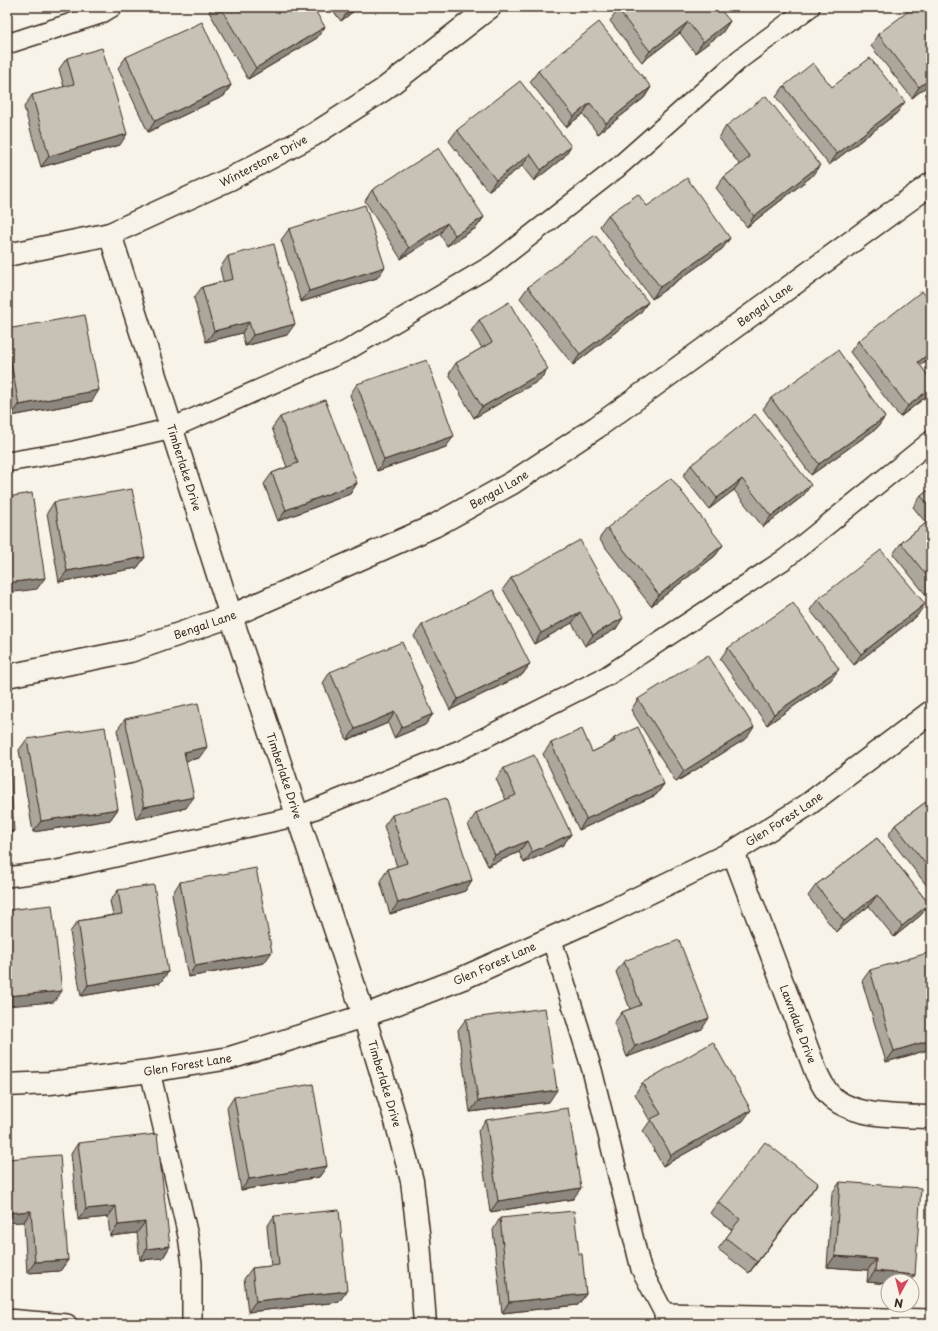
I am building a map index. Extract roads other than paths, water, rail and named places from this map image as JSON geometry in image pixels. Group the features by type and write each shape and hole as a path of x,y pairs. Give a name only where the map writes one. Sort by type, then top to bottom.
{"street":[{"name":"Winterstone Drive","path":"7,255 110,234 230,179 313,135 383,90 490,7"},
{"name":"Bengal Lane","path":"7,676 130,651 231,616 434,526 512,483 597,427 931,184"},
{"name":"Timberlake Drive","path":"110,234 231,616 364,1016 412,1181 419,1241 425,1324"},
{"name":"Glen Forest Lane","path":"7,1085 50,1083 150,1071 230,1058 364,1016 463,978 551,937 608,913 733,852 806,806 931,712"},
{"name":"Lawndale Drive","path":"733,852 816,1072 828,1094 847,1108 887,1116 931,1117"}],"lane":[{"path":"7,44 100,14 112,7"},
{"path":"7,462 74,451 172,428 346,351 494,264 617,168 740,59 810,7"},
{"path":"7,877 53,871 298,816 460,750 607,676 785,559 931,442"},
{"path":"551,937 592,1070 641,1269 665,1319 931,1320"},
{"path":"150,1071 188,1236 192,1264 192,1324"},
{"path":"7,1319 67,1324"}]}
